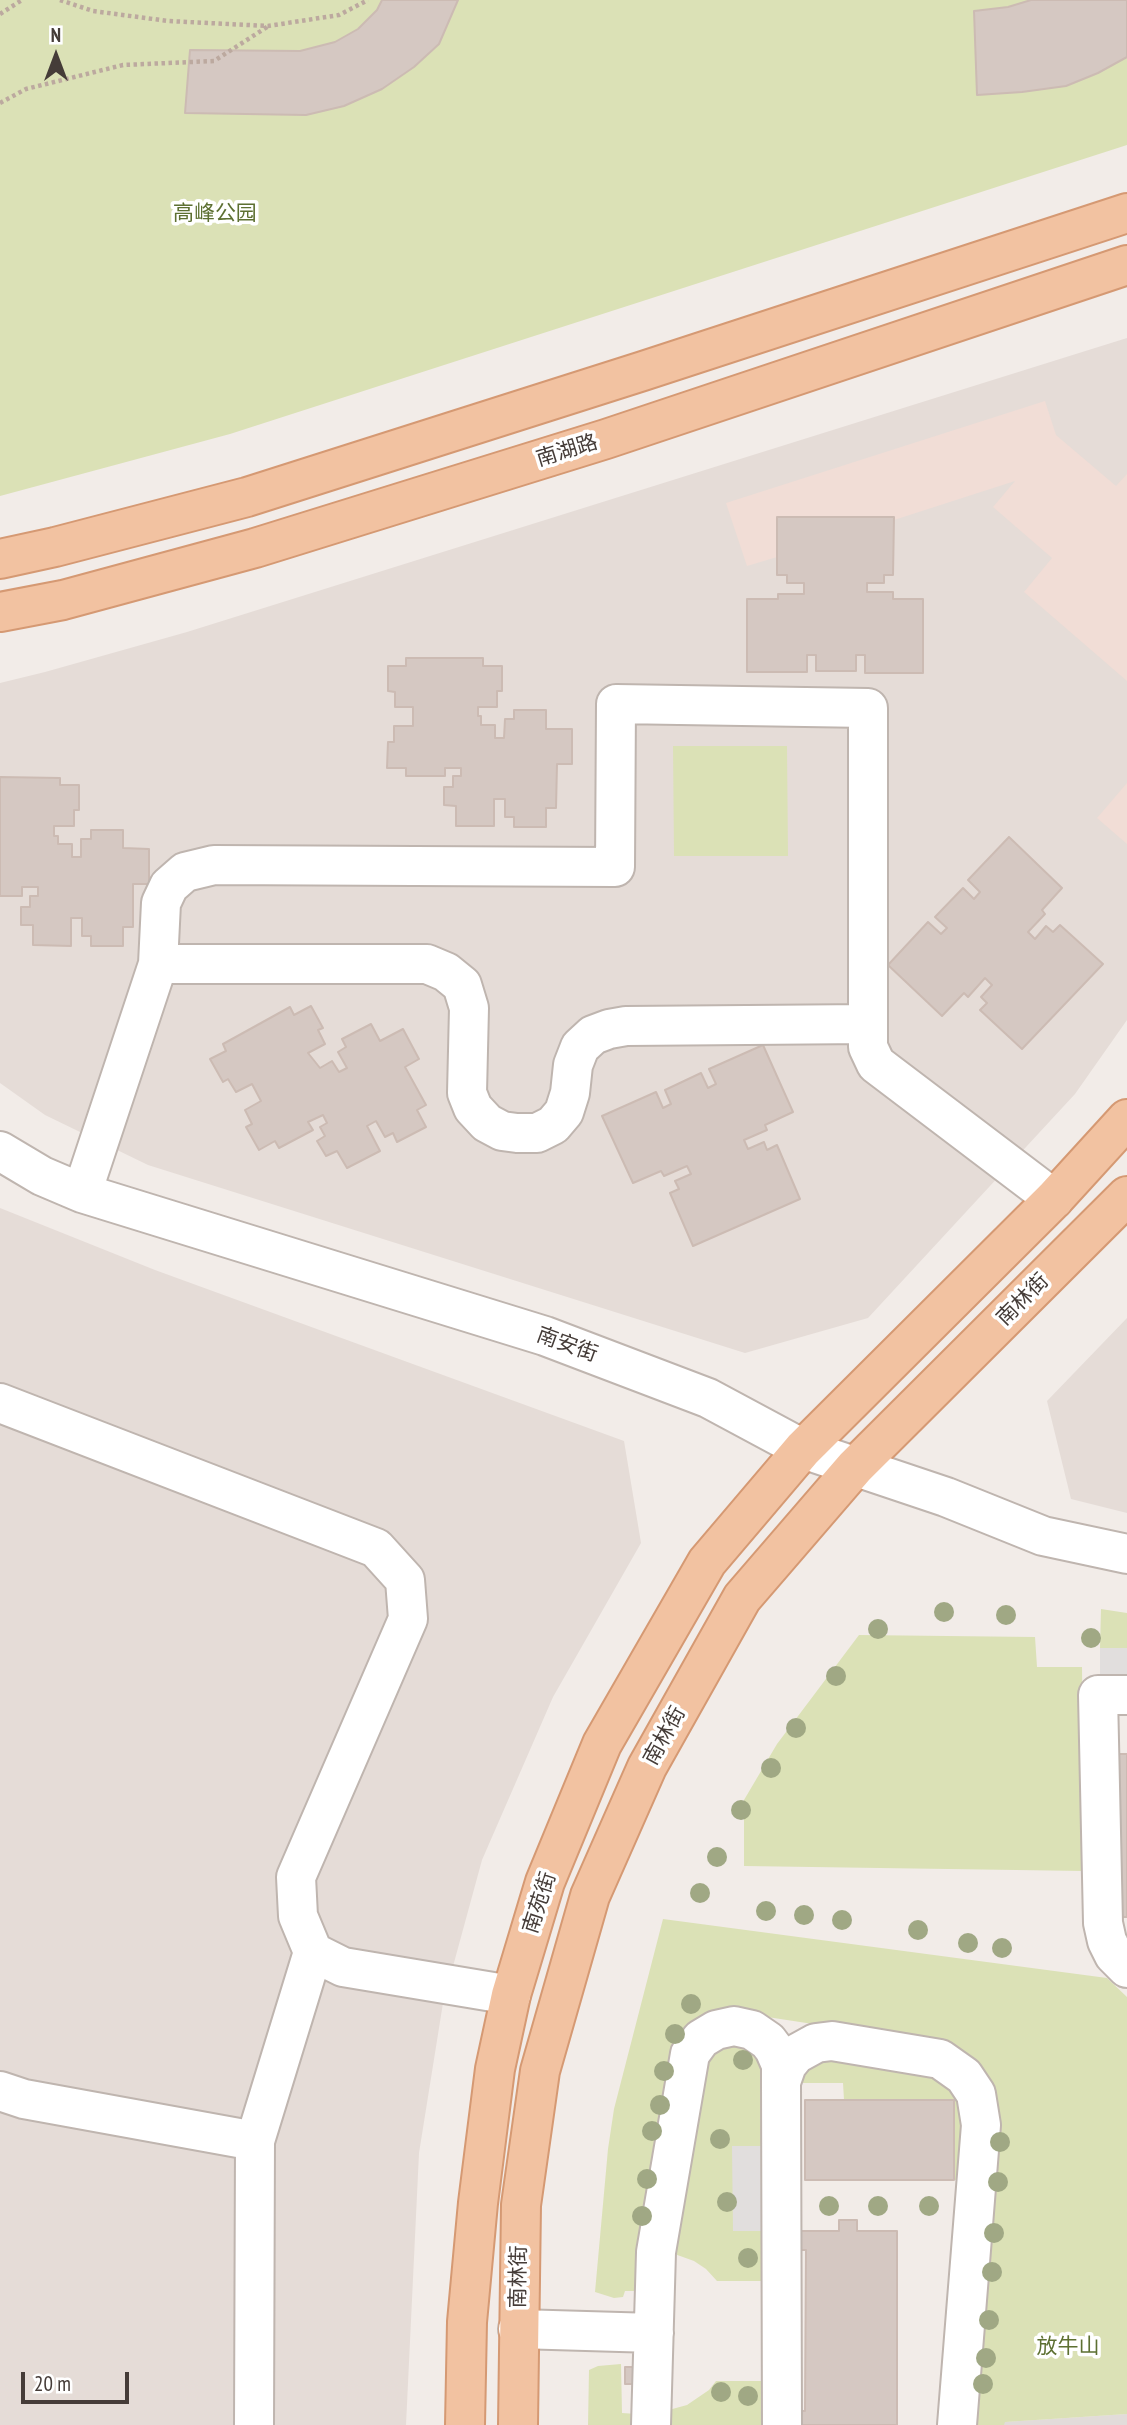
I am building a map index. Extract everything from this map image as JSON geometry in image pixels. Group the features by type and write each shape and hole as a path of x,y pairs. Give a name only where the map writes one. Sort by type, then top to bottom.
{"main road":[{"path":"0,559 247,497 1127,213"},
{"name":"南湖路","path":"0,612 64,600 268,544 606,439 1127,265"},
{"path":"803,1449 1054,1199 1127,1119"},
{"name":"南林街","path":"518,2425 521,2204 540,2071 590,1896 647,1767 742,1598 856,1467 1127,1196"},
{"name":"南苑街","path":"465,2425 467,2322 478,2203 495,2069 511,1995 545,1882 602,1744 706,1562 803,1449"}],"street":[{"path":"82,1192 158,964 161,903 169,886 186,872 214,865 615,867 616,704 868,708 868,1047 876,1064 1054,1199"},
{"path":"158,964 427,964 446,972 462,985 468,1008 467,1093 473,1108 487,1123 502,1131 517,1133 537,1133 553,1125 564,1112 573,1066 580,1047 593,1035 609,1029 626,1026 868,1024"},
{"name":"南安街","path":"0,1151 42,1176 82,1192 545,1336 708,1398 803,1449 946,1497 1043,1536 1127,1554"},
{"path":"0,1403 376,1548 405,1580 408,1619 296,1877 298,1916 313,1952 255,2141 254,2425"},
{"path":"1127,1695 1098,1695 1102,1923 1114,1955 1127,1968"},
{"path":"313,1952 343,1967 511,1995"},
{"path":"651,2425 656,2252 687,2063 694,2046 708,2034 724,2027 742,2027 940,2059 964,2076 976,2094 981,2125 957,2425"},
{"path":"742,2027 760,2034 774,2049 781,2065 782,2425"},
{"path":"781,2082 787,2065 802,2050 816,2043 832,2041"},
{"path":"0,2091 24,2099 255,2141"},
{"path":"518,2329 653,2333"}],"path":[{"path":"0,14 22,0"},
{"path":"60,0 93,10 168,22 268,26 339,15 368,0"},
{"path":"0,103 26,89 123,65 214,61 268,26"}],"shaded area":[{"path":"1127,338 1127,1020 1075,1094 868,1318 745,1353 148,1165 45,1115 0,1083 0,683 187,632"},
{"path":"1045,401 1056,435 1116,486 1127,474 1127,681 1024,592 1052,558 993,507 1015,481 894,520 893,517 777,517 777,557 747,566 726,503"},
{"path":"1127,783 1127,844 1097,818"},
{"path":"0,1208 155,1270 624,1441 641,1543 553,1697 482,1860 443,2003 419,2153 406,2425 0,2425"},
{"path":"1127,1318 1127,1513 1071,1499 1047,1401"},
{"path":"1100,1648 1127,1648 1127,1677 1100,1677"},
{"path":"732,2146 767,2146 767,2231 733,2231"},
{"path":"1127,2414 1127,2425 1004,2425 1004,2422"}],"green space":[{"name":"高峰公园","path":"0,0 1127,0 1127,145 230,434 0,496"},
{"path":"673,746 787,746 788,856 674,856"},
{"path":"1101,1609 1127,1613 1127,1648 1100,1648"},
{"path":"859,1635 1035,1637 1037,1667 1082,1667 1084,1871 744,1866 744,1800 777,1744"},
{"name":"放牛山","path":"663,1919 1107,1978 1127,1997 1127,2414 1005,2422 1004,2425 971,2425 995,2122 931,2042 741,2013 673,2060 634,2291 625,2291 623,2297 614,2298 595,2292 614,2109"},
{"path":"735,2041 763,2057 767,2146 733,2231 767,2231 768,2281 717,2281 694,2261 669,2252 704,2058"},
{"path":"816,2058 929,2070 962,2097 962,2180 954,2180 954,2101 844,2100 843,2083 796,2083"},
{"path":"621,2364 622,2413 637,2414 637,2425 588,2425 589,2370 598,2366"},
{"path":"716,2381 768,2381 768,2425 665,2425 665,2411 687,2405 709,2390"}],"building":[{"path":"382,0 458,0 439,44 414,67 382,89 344,106 306,115 185,113 190,50 300,51 335,42 358,29 377,10"},
{"path":"1031,0 1127,0 1127,57 1066,86 977,95 974,11 1008,7"},
{"path":"777,517 894,517 893,575 884,575 884,583 867,583 867,592 893,592 893,599 923,599 923,673 865,673 865,655 856,655 856,671 816,671 816,655 807,655 807,672 747,672 747,599 778,599 778,594 804,594 804,583 787,583 787,575 777,575"},
{"path":"406,658 483,658 483,666 502,666 502,691 497,691 497,707 478,707 481,725 495,725 495,738 504,738 505,719 514,719 514,710 546,710 546,729 572,729 572,764 557,764 556,808 546,808 546,827 514,827 514,817 505,817 505,799 494,799 494,826 456,826 456,806 444,805 444,787 453,787 453,776 461,776 461,768 445,768 445,776 406,776 406,768 387,768 388,742 394,742 394,726 413,726 413,707 395,707 395,692 388,691 388,666 406,666"},
{"path":"0,777 60,778 60,785 79,785 79,810 74,810 74,826 54,826 54,836 58,836 58,844 72,844 72,857 81,857 81,839 91,839 91,830 123,830 123,848 149,849 149,884 133,884 133,927 123,927 123,946 91,946 91,936 82,936 82,918 71,918 71,946 33,945 33,925 21,925 21,907 30,907 30,896 38,896 38,887 22,887 22,896 0,896"},
{"path":"1009,837 1062,888 1042,910 1045,914 1028,932 1035,939 1046,926 1053,932 1060,925 1103,964 1022,1049 980,1010 987,1003 981,997 992,985 985,978 968,997 964,993 942,1016 888,965 928,922 941,934 947,928 935,917 963,888 974,899 980,892 968,880"},
{"path":"311,1006 323,1028 318,1030 325,1044 308,1053 320,1068 332,1061 339,1072 347,1068 338,1052 346,1047 342,1039 371,1024 380,1041 403,1029 419,1059 405,1067 426,1105 417,1110 426,1127 397,1142 393,1133 385,1137 376,1121 367,1126 380,1151 347,1168 337,1151 326,1156 317,1141 325,1136 320,1127 327,1123 323,1115 308,1122 313,1130 279,1148 275,1141 259,1150 246,1127 252,1124 245,1110 261,1101 252,1084 236,1092 228,1079 223,1082 210,1059 226,1051 223,1044 290,1007 294,1015"},
{"path":"763,1045 793,1112 765,1125 767,1130 744,1140 748,1149 764,1142 767,1150 777,1145 800,1199 693,1246 670,1193 679,1189 675,1181 691,1174 687,1166 664,1176 661,1171 633,1183 602,1116 656,1092 663,1108 671,1104 665,1090 701,1073 708,1088 716,1084 709,1069"},
{"path":"1119,1754 1127,1754 1127,1917 1122,1917"},
{"path":"805,2100 954,2100 954,2180 805,2180"},
{"path":"839,2220 857,2220 857,2231 897,2231 897,2425 800,2425 800,2411 805,2411 806,2250 801,2250 801,2231 839,2231"},
{"path":"625,2367 637,2367 637,2384 625,2384"}]}
